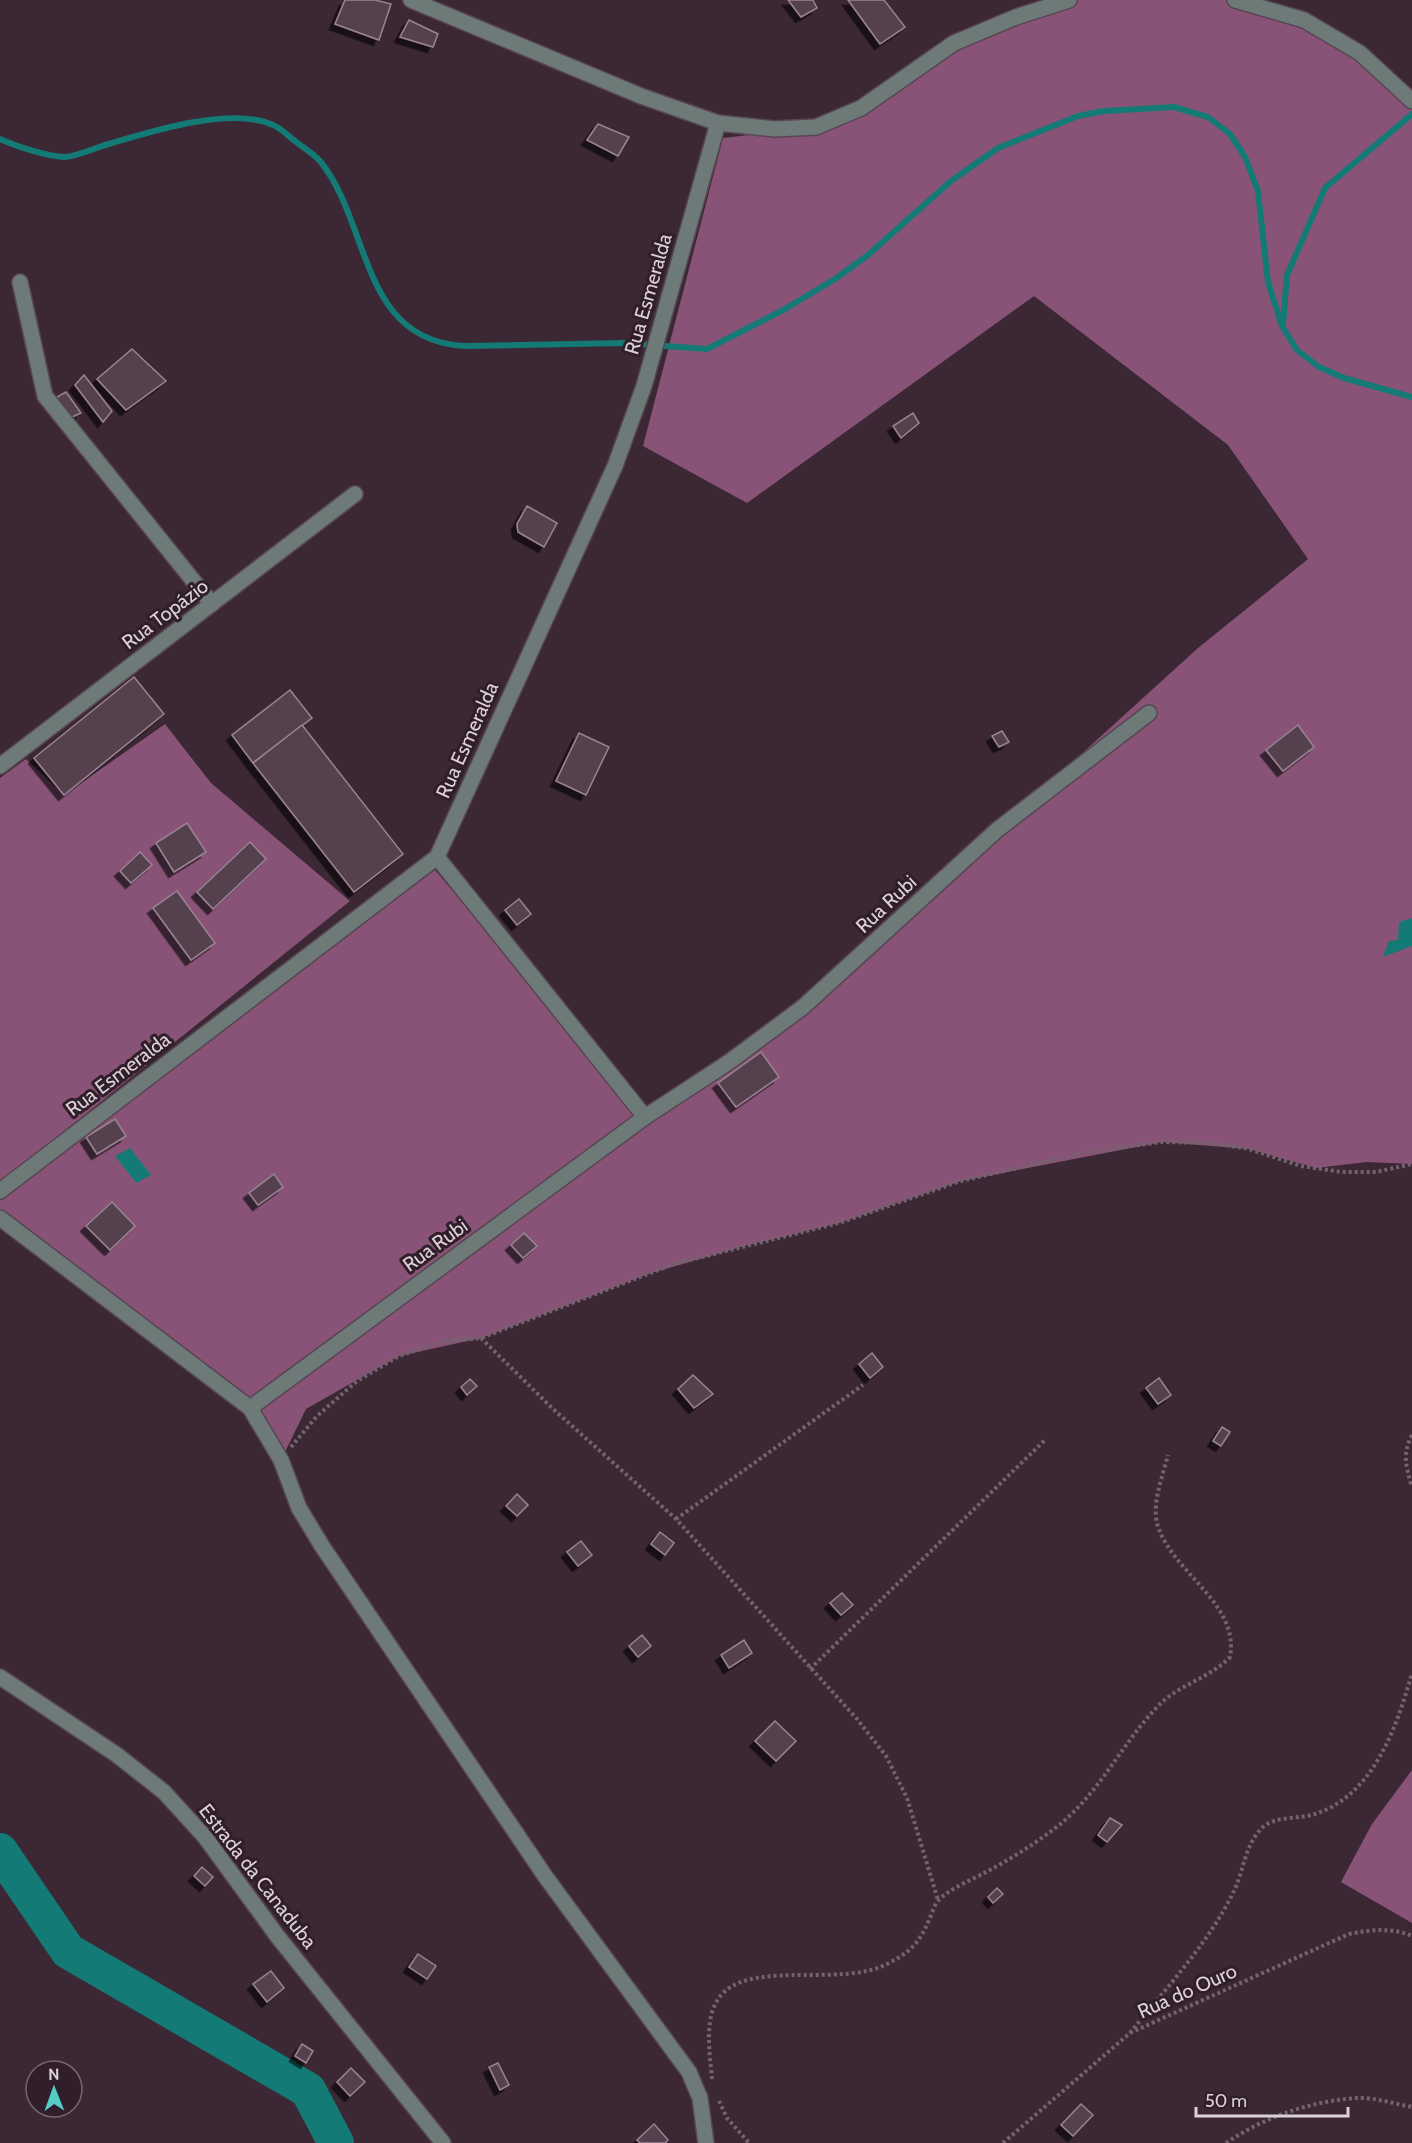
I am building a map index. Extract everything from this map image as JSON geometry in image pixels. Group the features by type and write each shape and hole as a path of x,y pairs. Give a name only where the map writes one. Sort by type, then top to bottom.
{"street":[{"path":"411,0 641,96 718,123 775,129 816,127 861,108 954,43 1016,17 1069,0"},
{"path":"1235,0 1304,20 1360,53 1412,101"},
{"name":"Rua Esmeralda","path":"0,1191 437,857 615,466 644,386 718,123"},
{"path":"20,282 45,396 212,604"},
{"name":"Rua Topázio","path":"0,766 355,494"},
{"name":"Rua Rubi","path":"250,1408 645,1117 729,1062 803,1006 997,830 1149,713"},
{"path":"437,857 645,1117"},
{"path":"0,1218 250,1408 281,1460 299,1508 322,1546 545,1876 689,2072 700,2098 706,2143"},
{"name":"Estrada da Canaduba","path":"0,1677 117,1755 164,1792 205,1838 278,1937 443,2143"}],"path":[{"path":"281,1460 316,1416 357,1381 399,1356 446,1341 481,1338 674,1264 839,1223 961,1181 1086,1152 1162,1142 1213,1143 1249,1149 1301,1166 1342,1172 1376,1172 1412,1164"},
{"path":"481,1338 553,1409 676,1520 856,1719 886,1756 908,1798 938,1900"},
{"path":"676,1520 863,1385"},
{"path":"1412,1435 1406,1446 1405,1463 1412,1487"},
{"path":"810,1669 1045,1440"},
{"path":"749,2143 727,2118 713,2087 709,2040 712,2013 723,1993 742,1981 765,1977 834,1975 883,1966 910,1952 923,1935 938,1900 999,1865 1056,1828 1090,1796 1145,1720 1170,1695 1219,1668 1230,1657 1231,1630 1164,1540 1157,1522 1156,1504 1168,1455"},
{"path":"1130,2033 1215,1923 1234,1892 1253,1839 1264,1825 1316,1814 1342,1801 1363,1782 1398,1720 1412,1673"},
{"name":"Rua do Ouro","path":"1003,2143 1130,2033 1348,1934 1374,1930 1400,1931 1412,1936"},
{"path":"700,2098 713,2087"},
{"path":"1226,2143 1238,2135 1301,2107 1359,2098 1412,2107"}],"shaded area":[{"path":"1069,0 1235,0 1304,20 1360,53 1412,107 1412,1164 1367,1162 1316,1168 1249,1149 1162,1142 961,1181 839,1223 744,1246 648,1274 481,1338 399,1356 306,1409 281,1460 250,1408 0,1218 0,1191 435,870 645,1117 803,1007 1198,648 1308,559 1228,445 1034,296 747,503 643,446 723,138 816,127 954,43"},
{"path":"165,724 211,783 350,901 0,1183 0,778 26,759 64,795"},
{"path":"1412,918 1412,946 1383,957 1389,941 1398,940 1399,922"},
{"path":"130,1148 151,1175 136,1183 115,1156"},
{"path":"1412,1770 1412,1923 1341,1882 1372,1824"}],"building":[{"path":"345,0 375,0 391,4 379,40 335,24"},
{"path":"788,0 813,0 817,8 801,17"},
{"path":"848,0 884,0 905,27 880,44"},
{"path":"409,20 438,34 433,47 400,37"},
{"path":"598,124 629,137 618,156 587,140"},
{"path":"132,349 166,381 126,410 97,379"},
{"path":"84,375 112,411 103,422 75,385"},
{"path":"66,392 81,413 68,419 57,397"},
{"path":"913,413 919,423 901,438 893,426"},
{"path":"527,506 557,523 544,547 518,532 517,524"},
{"path":"134,677 164,714 64,795 34,758"},
{"path":"290,690 312,718 253,763 232,735"},
{"path":"302,725 403,854 354,892 253,763"},
{"path":"1298,725 1314,747 1283,771 1266,750"},
{"path":"1002,731 1009,742 999,747 992,736"},
{"path":"579,733 609,747 586,795 556,781"},
{"path":"187,823 206,852 174,872 156,843"},
{"path":"250,842 266,859 213,909 197,892"},
{"path":"140,852 152,865 131,883 120,871"},
{"path":"177,891 215,943 191,960 153,908"},
{"path":"519,899 531,914 517,925 505,910"},
{"path":"761,1052 779,1077 736,1107 718,1083"},
{"path":"115,1119 126,1136 97,1154 86,1137"},
{"path":"274,1174 283,1187 258,1205 249,1193"},
{"path":"112,1202 135,1226 110,1250 86,1226"},
{"path":"524,1233 537,1246 523,1258 511,1245"},
{"path":"872,1353 883,1367 870,1378 859,1364"},
{"path":"693,1375 713,1394 694,1408 678,1389"},
{"path":"1159,1378 1171,1395 1158,1404 1146,1388"},
{"path":"470,1379 477,1386 467,1395 461,1387"},
{"path":"1222,1427 1230,1432 1221,1446 1213,1441"},
{"path":"517,1494 528,1505 517,1516 506,1506"},
{"path":"660,1532 674,1543 665,1555 651,1544"},
{"path":"581,1541 592,1555 578,1566 567,1552"},
{"path":"842,1593 853,1605 841,1615 830,1603"},
{"path":"642,1635 651,1646 638,1657 629,1646"},
{"path":"744,1640 752,1653 729,1668 721,1655"},
{"path":"775,1721 796,1741 776,1761 755,1741"},
{"path":"1110,1818 1122,1825 1107,1842 1098,1835"},
{"path":"202,1867 213,1877 205,1886 194,1876"},
{"path":"997,1888 1003,1894 993,1903 988,1897"},
{"path":"418,1954 436,1966 427,1979 409,1967"},
{"path":"271,1971 284,1988 267,2002 253,1984"},
{"path":"302,2044 313,2051 306,2063 295,2056"},
{"path":"498,2063 509,2085 500,2090 489,2067"},
{"path":"351,2068 365,2082 350,2096 337,2082"},
{"path":"1081,2104 1093,2115 1073,2136 1061,2125"},
{"path":"654,2124 668,2140 665,2143 640,2143 637,2140"}],"waterway":[{"path":"0,139 32,151 65,157 191,122 236,118 273,125 320,161 337,187 372,275 386,301 404,323 430,339 464,346 622,343 707,349 785,309 835,279 868,255 951,181 998,148 1078,116 1104,111 1174,107 1208,117 1230,134 1245,157 1258,191 1268,282 1282,326 1297,350 1319,367 1344,378 1412,397"},
{"path":"1283,324 1287,275 1325,188 1412,114"},
{"path":"0,1851 68,1951 308,2090 336,2143"}]}
